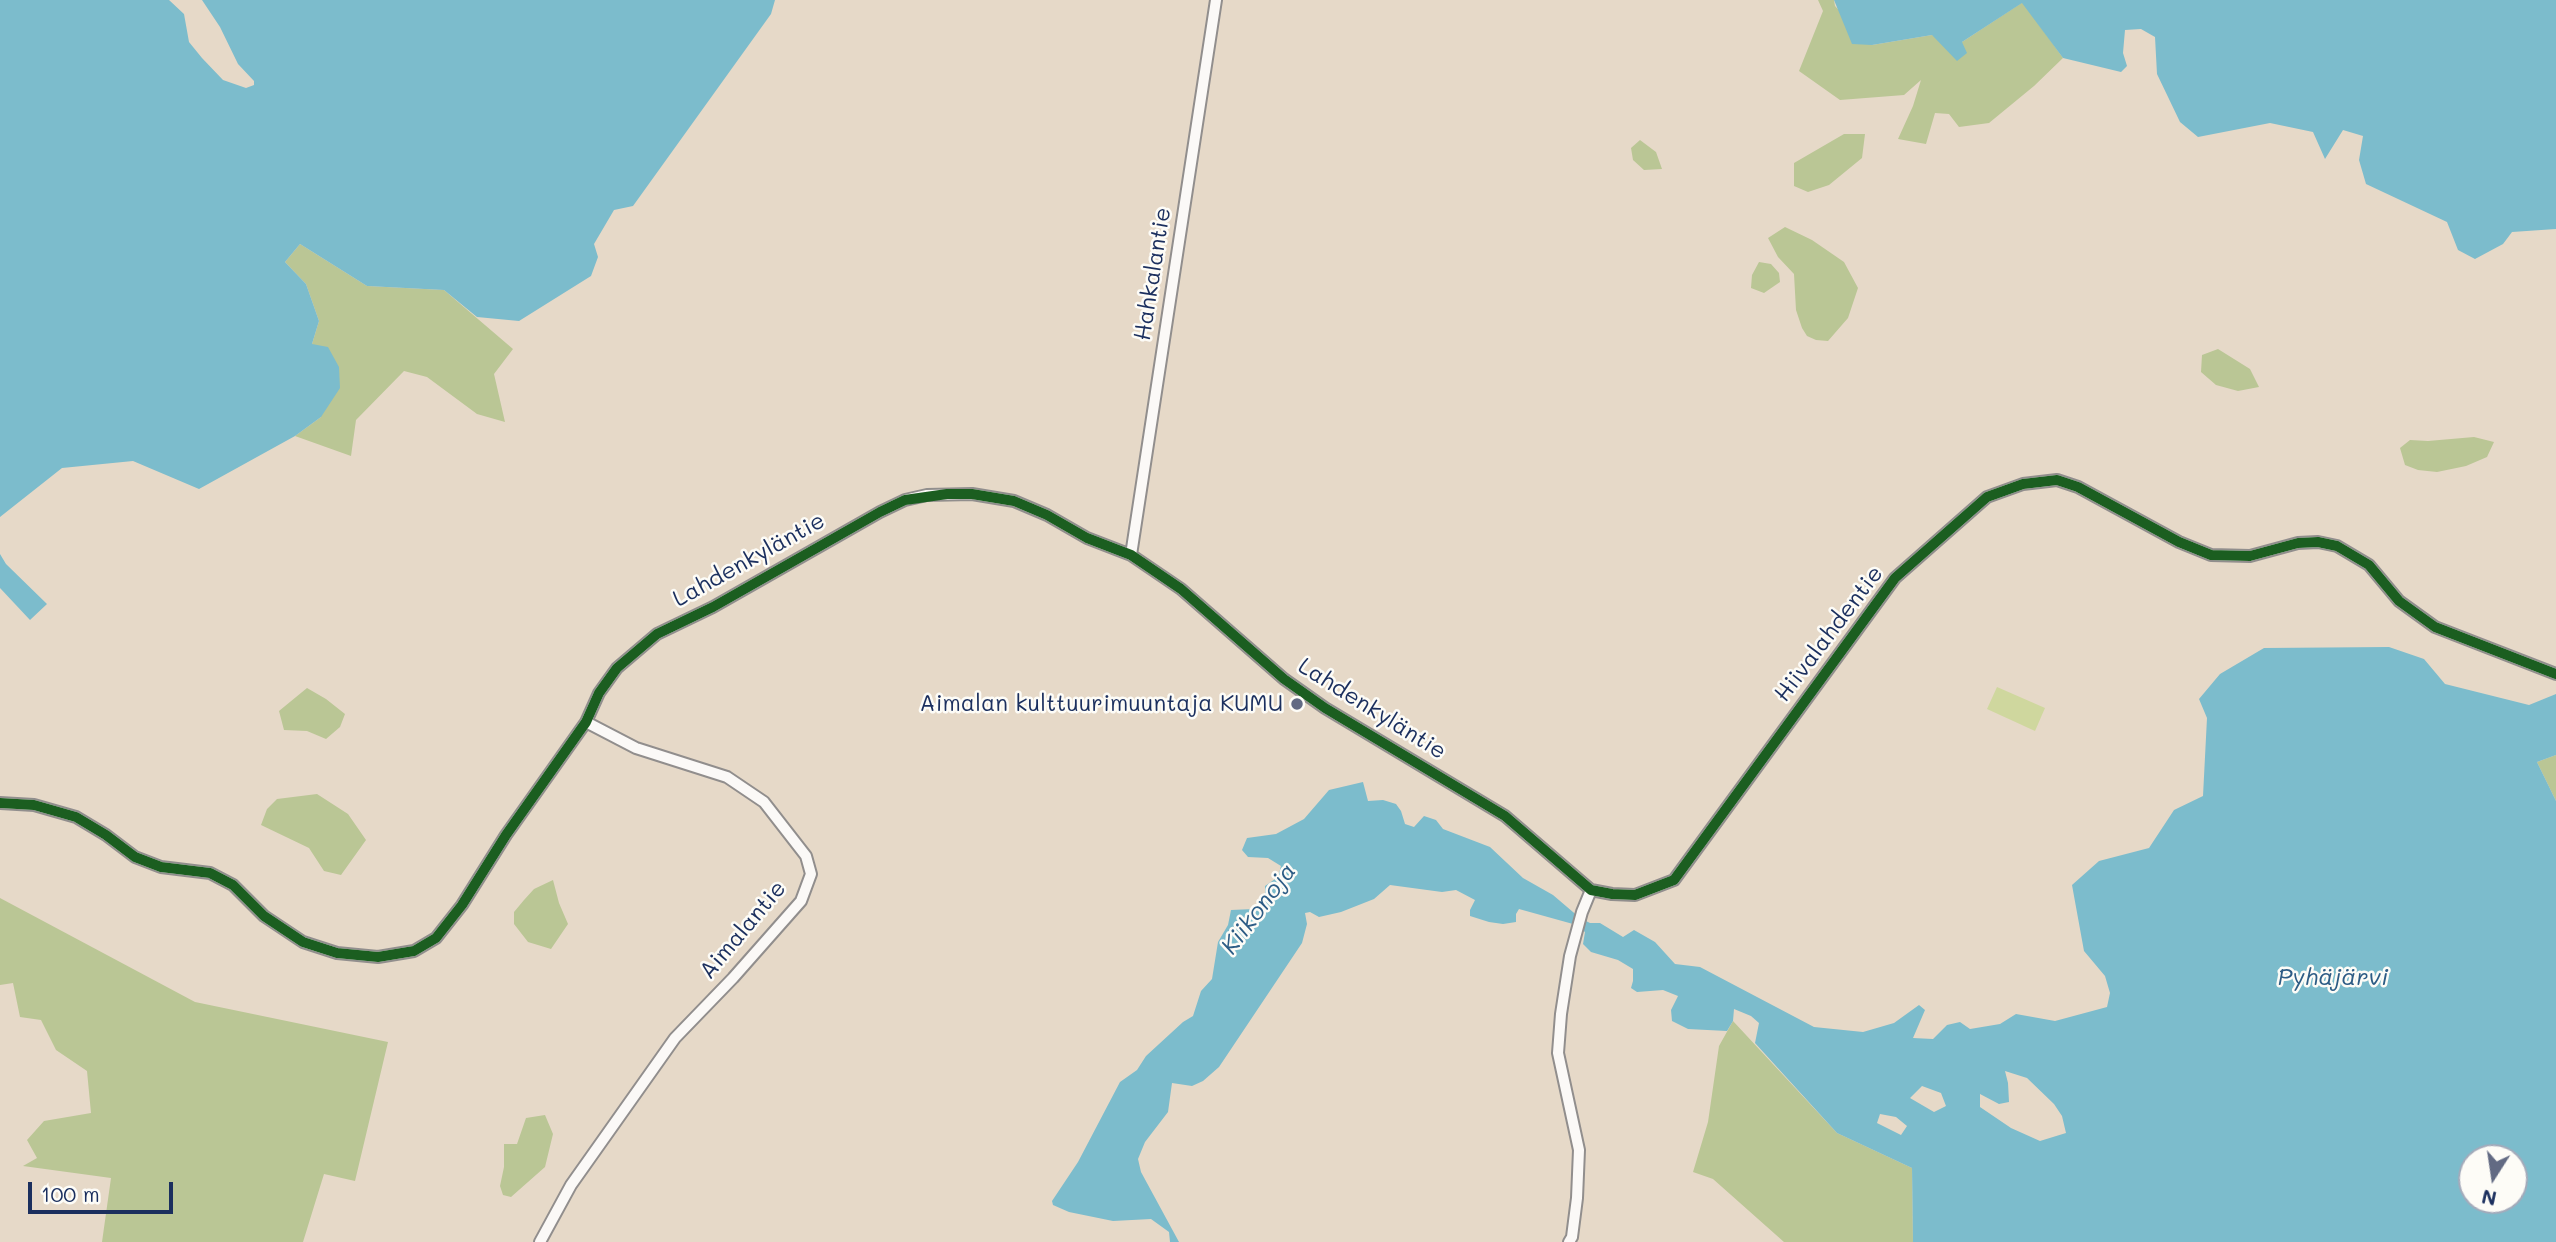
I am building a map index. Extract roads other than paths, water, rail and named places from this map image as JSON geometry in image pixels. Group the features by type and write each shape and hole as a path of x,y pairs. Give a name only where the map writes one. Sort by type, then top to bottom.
{"street":[{"name":"Hahkalantie","path":"1130,555 1216,0"},
{"name":"Hiivalahdentie","path":"1591,890 1635,895 1674,880 1895,578 1987,497 2023,484 2057,480 2078,487 2179,542 2211,555 2250,556 2298,543 2318,542 2337,546 2369,565 2399,601 2435,627 2556,674"},
{"name":"Lahdenkyläntie","path":"0,803 34,804 76,817 135,857 161,867 210,873 233,885 264,916 303,942 337,953 378,957 414,951 436,938 462,905 506,835 586,722 599,693 617,668 657,634 712,607 905,500 927,495 972,494 1014,501 1047,515 1087,538 1130,555 1181,589 1284,680 1325,708 1505,816 1591,890"},
{"name":"Aimalantie","path":"540,1242 571,1185 675,1038 801,901 811,874 806,856 764,802 727,778 636,748 586,722"},
{"path":"1569,1242 1577,1198 1579,1150 1558,1053 1570,956 1591,890"}],"water":[{"path":"0,0 169,0 184,14 189,42 202,58 223,80 246,88 254,85 254,81 238,64 220,27 202,0 775,0 771,14 633,206 614,210 594,244 598,257 591,276 519,321 477,317 444,290 367,286 300,244 285,262 306,284 319,321 312,344 328,347 339,367 340,388 321,417 295,436 199,489 133,461 62,468 0,517"},
{"path":"1834,0 2556,0 2556,229 2512,232 2503,244 2475,259 2458,250 2447,222 2366,184 2359,160 2363,136 2343,130 2325,159 2313,132 2270,123 2198,137 2180,122 2157,74 2155,37 2141,29 2125,30 2123,53 2127,66 2121,72 2063,58 2022,3 1962,42 1967,53 1957,61 1932,35 1872,45 1852,44"},
{"path":"0,554 6,564 47,604 30,620 0,588"},
{"name":"Pyhäjärvi","path":"2389,647 2424,659 2445,684 2529,705 2556,694 2556,755 2537,762 2556,801 2556,1242 1913,1242 1912,1168 1837,1133 1755,1043 1759,1023 1751,1016 1734,1009 1733,1021 1727,1031 1688,1029 1672,1021 1671,1010 1678,996 1663,990 1637,992 1631,988 1633,969 1618,960 1591,952 1583,944 1585,932 1573,924 1519,909 1516,922 1489,922 1470,916 1475,900 1456,890 1442,892 1390,885 1374,899 1341,912 1319,917 1310,912 1305,913 1307,924 1302,943 1219,1067 1203,1081 1192,1086 1172,1083 1168,1112 1145,1142 1138,1159 1141,1172 1179,1242 1170,1242 1169,1232 1151,1219 1113,1221 1069,1212 1053,1205 1052,1201 1078,1162 1120,1082 1137,1070 1146,1056 1193,1016 1201,991 1212,979 1218,942 1228,925 1231,910 1265,906 1265,886 1278,877 1281,866 1268,858 1248,857 1242,850 1247,838 1276,834 1304,819 1329,790 1363,782 1368,801 1383,800 1396,804 1405,824 1414,827 1424,816 1436,820 1443,829 1490,847 1523,878 1553,895 1580,918 1590,923 1600,923 1623,937 1634,930 1655,942 1675,964 1700,967 1814,1027 1863,1032 1894,1023 1919,1005 1925,1010 1913,1038 1933,1039 1947,1025 1960,1022 1970,1029 2000,1024 2016,1014 2055,1021 2107,1007 2110,993 2105,976 2084,951 2072,885 2099,861 2149,848 2174,810 2203,796 2207,718 2199,699 2220,674 2264,648","holes":["2005,1071 2027,1078 2054,1104 2062,1116 2066,1133 2040,1141 2011,1128 1980,1107 1980,1094 1999,1104 2009,1102","1922,1086 1941,1093 1946,1106 1934,1112 1910,1098","1880,1114 1896,1117 1907,1126 1901,1135 1877,1123"]}],"place":[{"name":"Aimalan kulttuurimuuntaja KUMU","path":"1297,704"}],"water label":[{"name":"Kiikonoja","path":"1259,909"}]}
